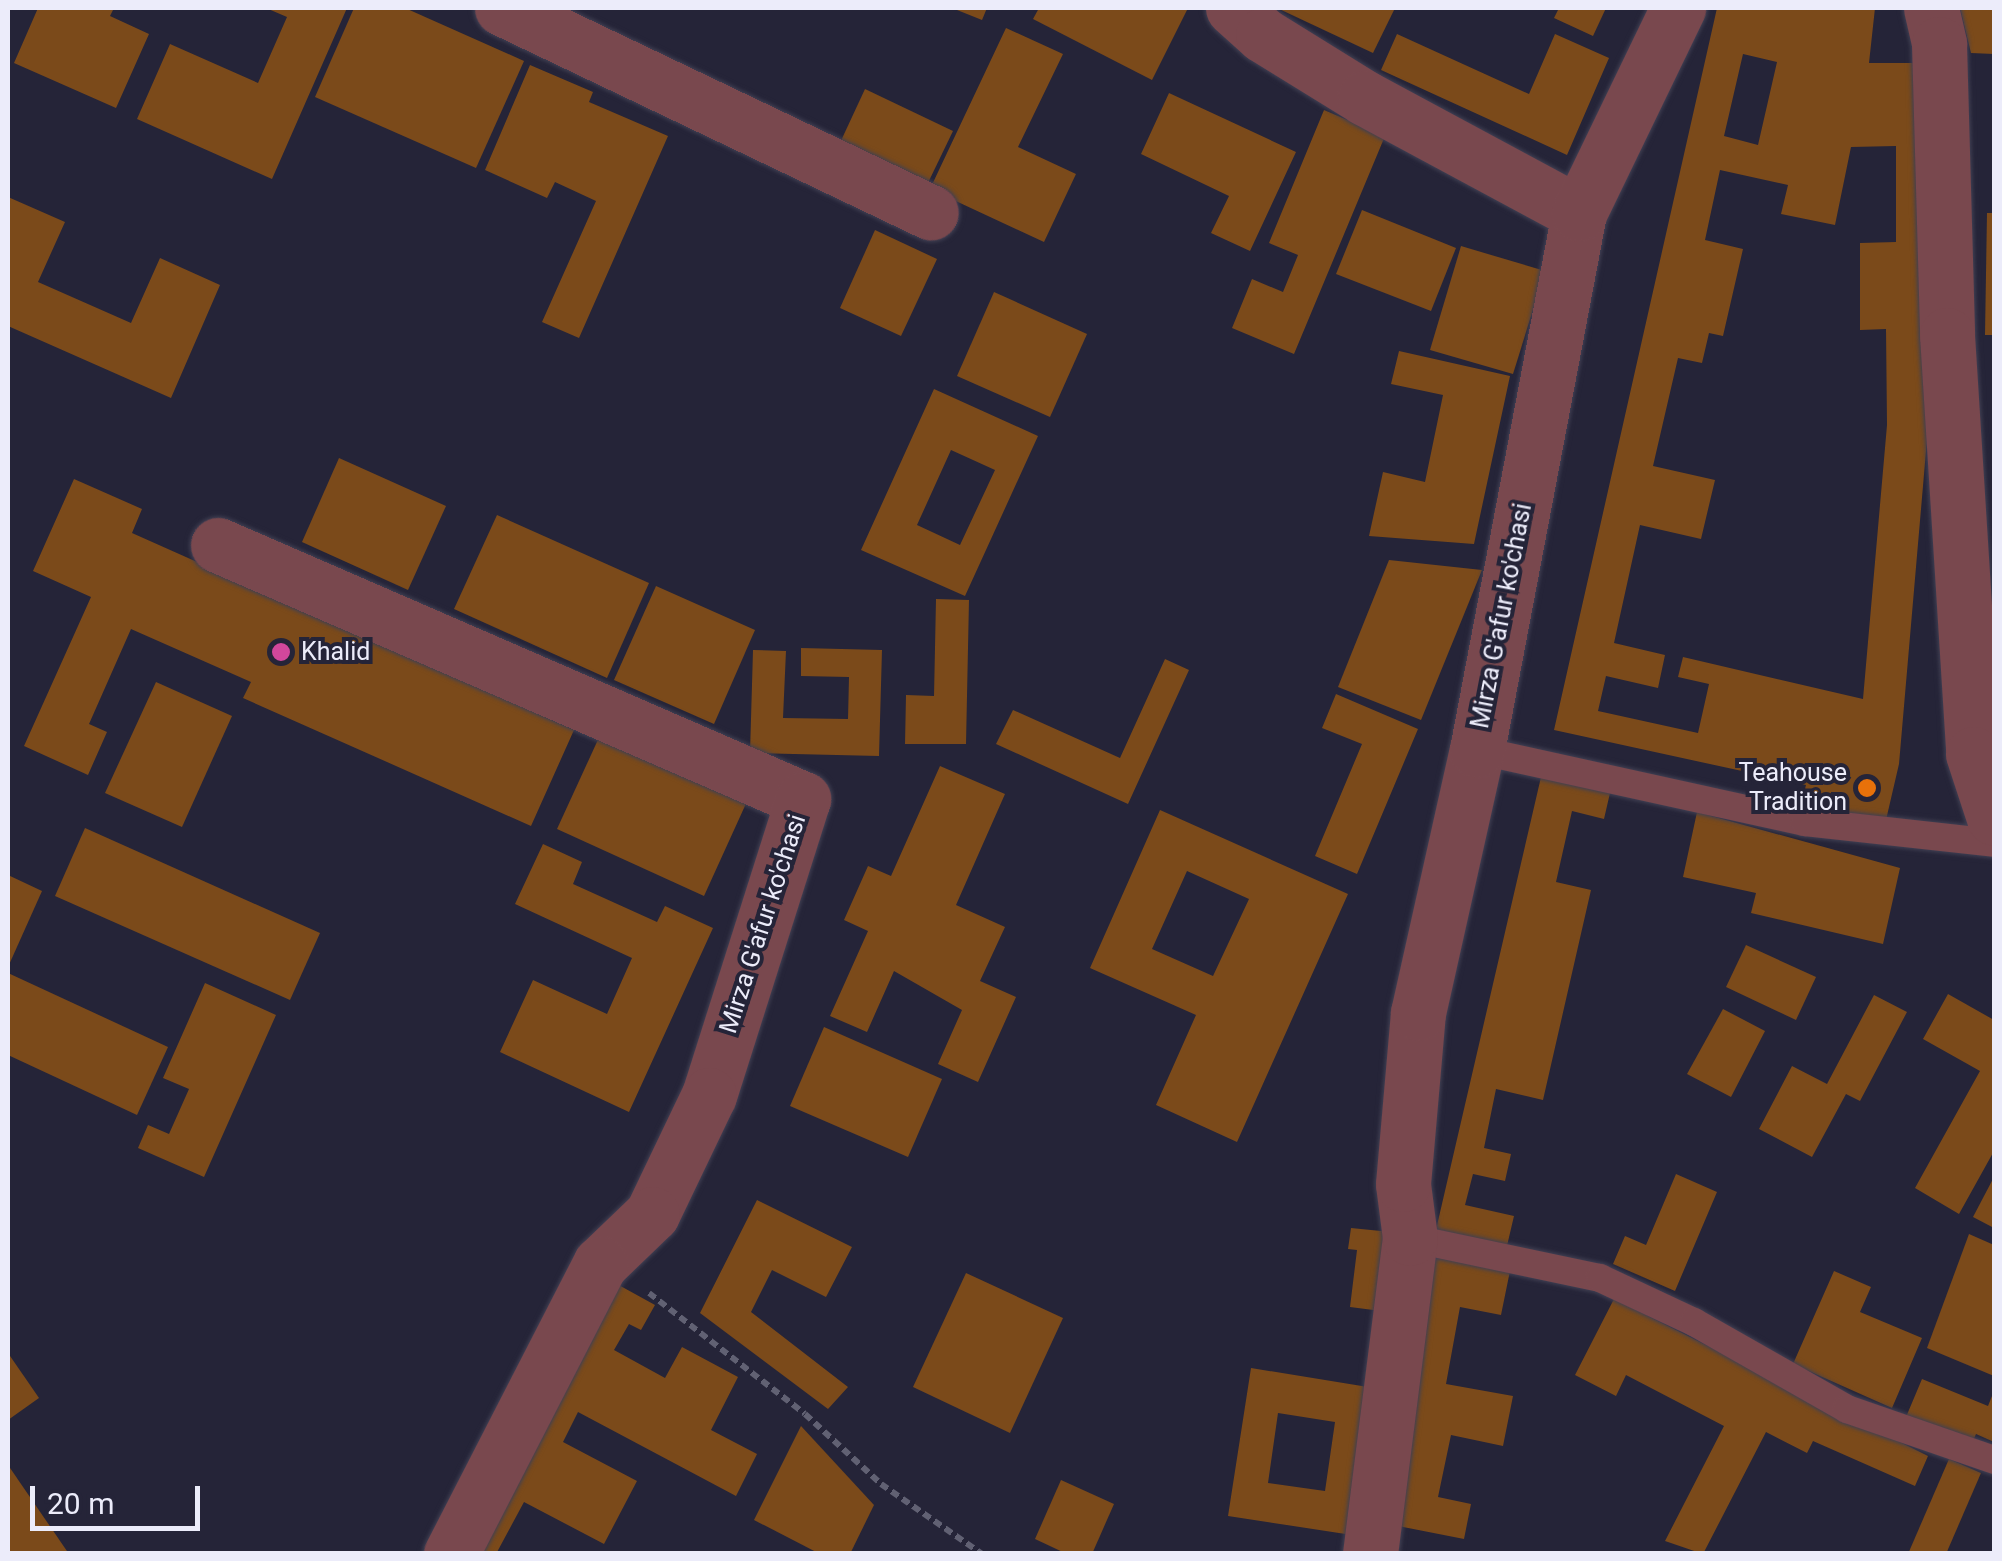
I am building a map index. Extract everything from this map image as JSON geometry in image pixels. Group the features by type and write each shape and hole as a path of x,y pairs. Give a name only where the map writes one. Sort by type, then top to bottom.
{"street":[{"path":"502,8 931,213"},
{"path":"1233,8 1264,36 1365,98 1578,213"},
{"name":"Mirza G'afur ko'chasi","path":"1370,1554 1410,1238 1403,1184 1418,1013 1476,750 1578,213 1678,8"},
{"path":"1930,8 1939,44 1948,335 1973,754 1994,818"},
{"name":"Mirza G'afur ko'chasi","path":"218,546 803,799 709,1095 652,1214 600,1264 451,1554"}],"lane":[{"path":"1476,750 1805,822 1994,843"},
{"path":"1410,1238 1600,1278 1694,1322 1847,1409 1994,1460"}],"path":[{"path":"600,1264 658,1298 881,1484 982,1554"}],"building":[{"path":"38,8 114,8 110,16 149,34 116,108 14,63"},
{"path":"266,8 347,8 272,179 137,119 170,44 258,83 287,17"},
{"path":"354,8 405,8 524,61 476,168 315,97"},
{"path":"952,8 987,8 982,20"},
{"path":"1039,8 1188,8 1152,80 1033,19"},
{"path":"1277,8 1395,8 1373,53"},
{"path":"1559,8 1606,8 1593,36 1554,18"},
{"path":"1717,8 1875,8 1869,63 1927,63 1928,428 1899,764 1886,820 1801,804 1806,785 1554,730","holes":["1743,54 1777,62 1758,145 1724,136","1896,146 1896,242 1860,243 1860,330 1886,329 1887,425 1863,699 1683,657 1678,677 1709,684 1698,733 1598,711 1606,676 1658,688 1665,655 1614,643 1640,525 1701,539 1715,480 1653,466 1678,358 1702,363 1709,333 1723,336 1743,249 1705,240 1720,170 1788,185 1781,214 1835,225 1851,147"]},
{"path":"1960,8 1994,8 1994,54 1971,53"},
{"path":"1006,28 1063,54 1018,147 1076,174 1044,242 930,189"},
{"path":"1397,34 1529,94 1555,34 1609,58 1567,155 1381,70"},
{"path":"530,65 593,92 589,102 668,136 579,338 542,322 596,201 555,182 547,198 485,170"},
{"path":"865,89 953,131 926,187 839,145"},
{"path":"1169,93 1296,152 1250,251 1211,233 1229,196 1141,154"},
{"path":"1324,110 1385,136 1294,354 1232,328 1252,279 1283,292 1298,255 1269,243"},
{"path":"8,197 65,222 38,282 131,323 160,258 220,285 171,398 8,326"},
{"path":"1362,210 1456,248 1431,311 1336,274"},
{"path":"1987,213 1994,213 1994,335 1985,335"},
{"path":"875,230 937,259 901,336 840,308"},
{"path":"1461,246 1545,271 1513,374 1430,350"},
{"path":"994,292 1087,334 1050,417 957,376"},
{"path":"1399,351 1510,376 1474,544 1369,536 1383,472 1425,482 1443,395 1391,384"},
{"path":"934,389 1038,436 965,596 861,550","holes":["951,450 995,470 960,545 917,525"]},
{"path":"339,458 446,506 408,590 302,542"},
{"path":"74,479 142,509 132,533 574,730 531,826 243,698 251,682 131,629 89,724 107,732 88,775 24,746 91,597 33,571"},
{"path":"497,515 649,583 607,678 454,609"},
{"path":"1389,560 1482,570 1421,720 1338,687"},
{"path":"656,586 755,630 714,724 614,680"},
{"path":"936,599 969,600 966,744 905,744 906,695 934,696"},
{"path":"801,648 882,650 879,756 750,753 753,650 786,651 783,718 848,719 849,677 801,676"},
{"path":"1165,659 1189,670 1128,804 996,744 1013,710 1120,758"},
{"path":"156,682 232,716 182,827 105,793"},
{"path":"1336,694 1418,729 1357,874 1315,856 1362,744 1322,728"},
{"path":"602,731 749,797 704,896 557,829"},
{"path":"940,766 1005,794 956,905 1005,927 980,981 1016,997 978,1082 938,1064 962,1010 894,971 867,1032 830,1016 868,931 844,920 868,866 891,876"},
{"path":"1541,777 1610,793 1604,819 1572,811 1556,882 1591,890 1543,1100 1496,1089 1484,1148 1511,1154 1505,1181 1473,1174 1465,1205 1514,1216 1506,1250 1435,1234"},
{"path":"1160,810 1348,894 1237,1142 1156,1105 1196,1015 1090,968","holes":["1187,871 1249,899 1213,976 1152,949"]},
{"path":"1697,812 1900,868 1883,944 1751,913 1756,893 1683,877"},
{"path":"85,828 320,933 290,1000 55,896"},
{"path":"543,844 582,862 573,884 657,922 665,906 713,928 629,1112 500,1052 533,980 607,1014 632,958 515,904"},
{"path":"8,875 42,891 8,967"},
{"path":"1746,945 1816,977 1796,1020 1726,987"},
{"path":"8,973 168,1047 137,1115 8,1055"},
{"path":"205,983 276,1015 204,1177 138,1148 148,1125 169,1134 189,1089 163,1078"},
{"path":"1948,994 1994,1020 1994,1151 1959,1214 1915,1188 1980,1071 1923,1039"},
{"path":"1874,995 1907,1012 1860,1101 1846,1094 1812,1157 1759,1129 1792,1066 1827,1084"},
{"path":"1723,1009 1765,1031 1731,1097 1687,1074"},
{"path":"824,1027 942,1079 908,1157 790,1106"},
{"path":"1676,1174 1717,1192 1675,1291 1613,1264 1625,1236 1646,1245"},
{"path":"1994,1177 1994,1228 1973,1217"},
{"path":"757,1200 852,1247 826,1297 772,1270 751,1312 848,1387 828,1409 700,1313"},
{"path":"1351,1228 1391,1232 1381,1311 1350,1307 1357,1250 1348,1249"},
{"path":"1969,1234 1994,1245 1994,1376 1927,1348"},
{"path":"1434,1251 1511,1266 1501,1315 1460,1307 1446,1384 1513,1396 1503,1446 1451,1435 1438,1497 1471,1504 1464,1539 1393,1525"},
{"path":"1834,1271 1871,1287 1860,1312 1922,1338 1892,1408 1793,1364"},
{"path":"966,1273 1063,1318 1010,1433 913,1387"},
{"path":"606,1278 655,1305 641,1330 629,1324 614,1350 665,1378 682,1347 738,1377 711,1430 757,1454 736,1496 578,1412 563,1442 637,1481 604,1544 524,1502 496,1554 459,1554"},
{"path":"1614,1299 1928,1456 1915,1486 1813,1441 1807,1453 1766,1432 1703,1554 1665,1541 1724,1426 1626,1375 1616,1396 1575,1375"},
{"path":"8,1353 39,1398 8,1420"},
{"path":"1251,1368 1374,1388 1352,1535 1228,1516","holes":["1278,1413 1335,1422 1325,1491 1268,1483"]},
{"path":"1922,1379 1988,1406 1994,1391 1994,1442 1976,1434 1971,1445 1906,1417"},
{"path":"801,1426 874,1505 850,1554 820,1554 754,1520"},
{"path":"1949,1459 1981,1473 1946,1554 1908,1554"},
{"path":"8,1465 69,1554 8,1554"},
{"path":"1061,1480 1114,1504 1092,1554 1067,1554 1035,1539"}],"place":[{"name":"Khalid","path":"281,652"},
{"name":"Teahouse Tradition","path":"1867,788"}]}
